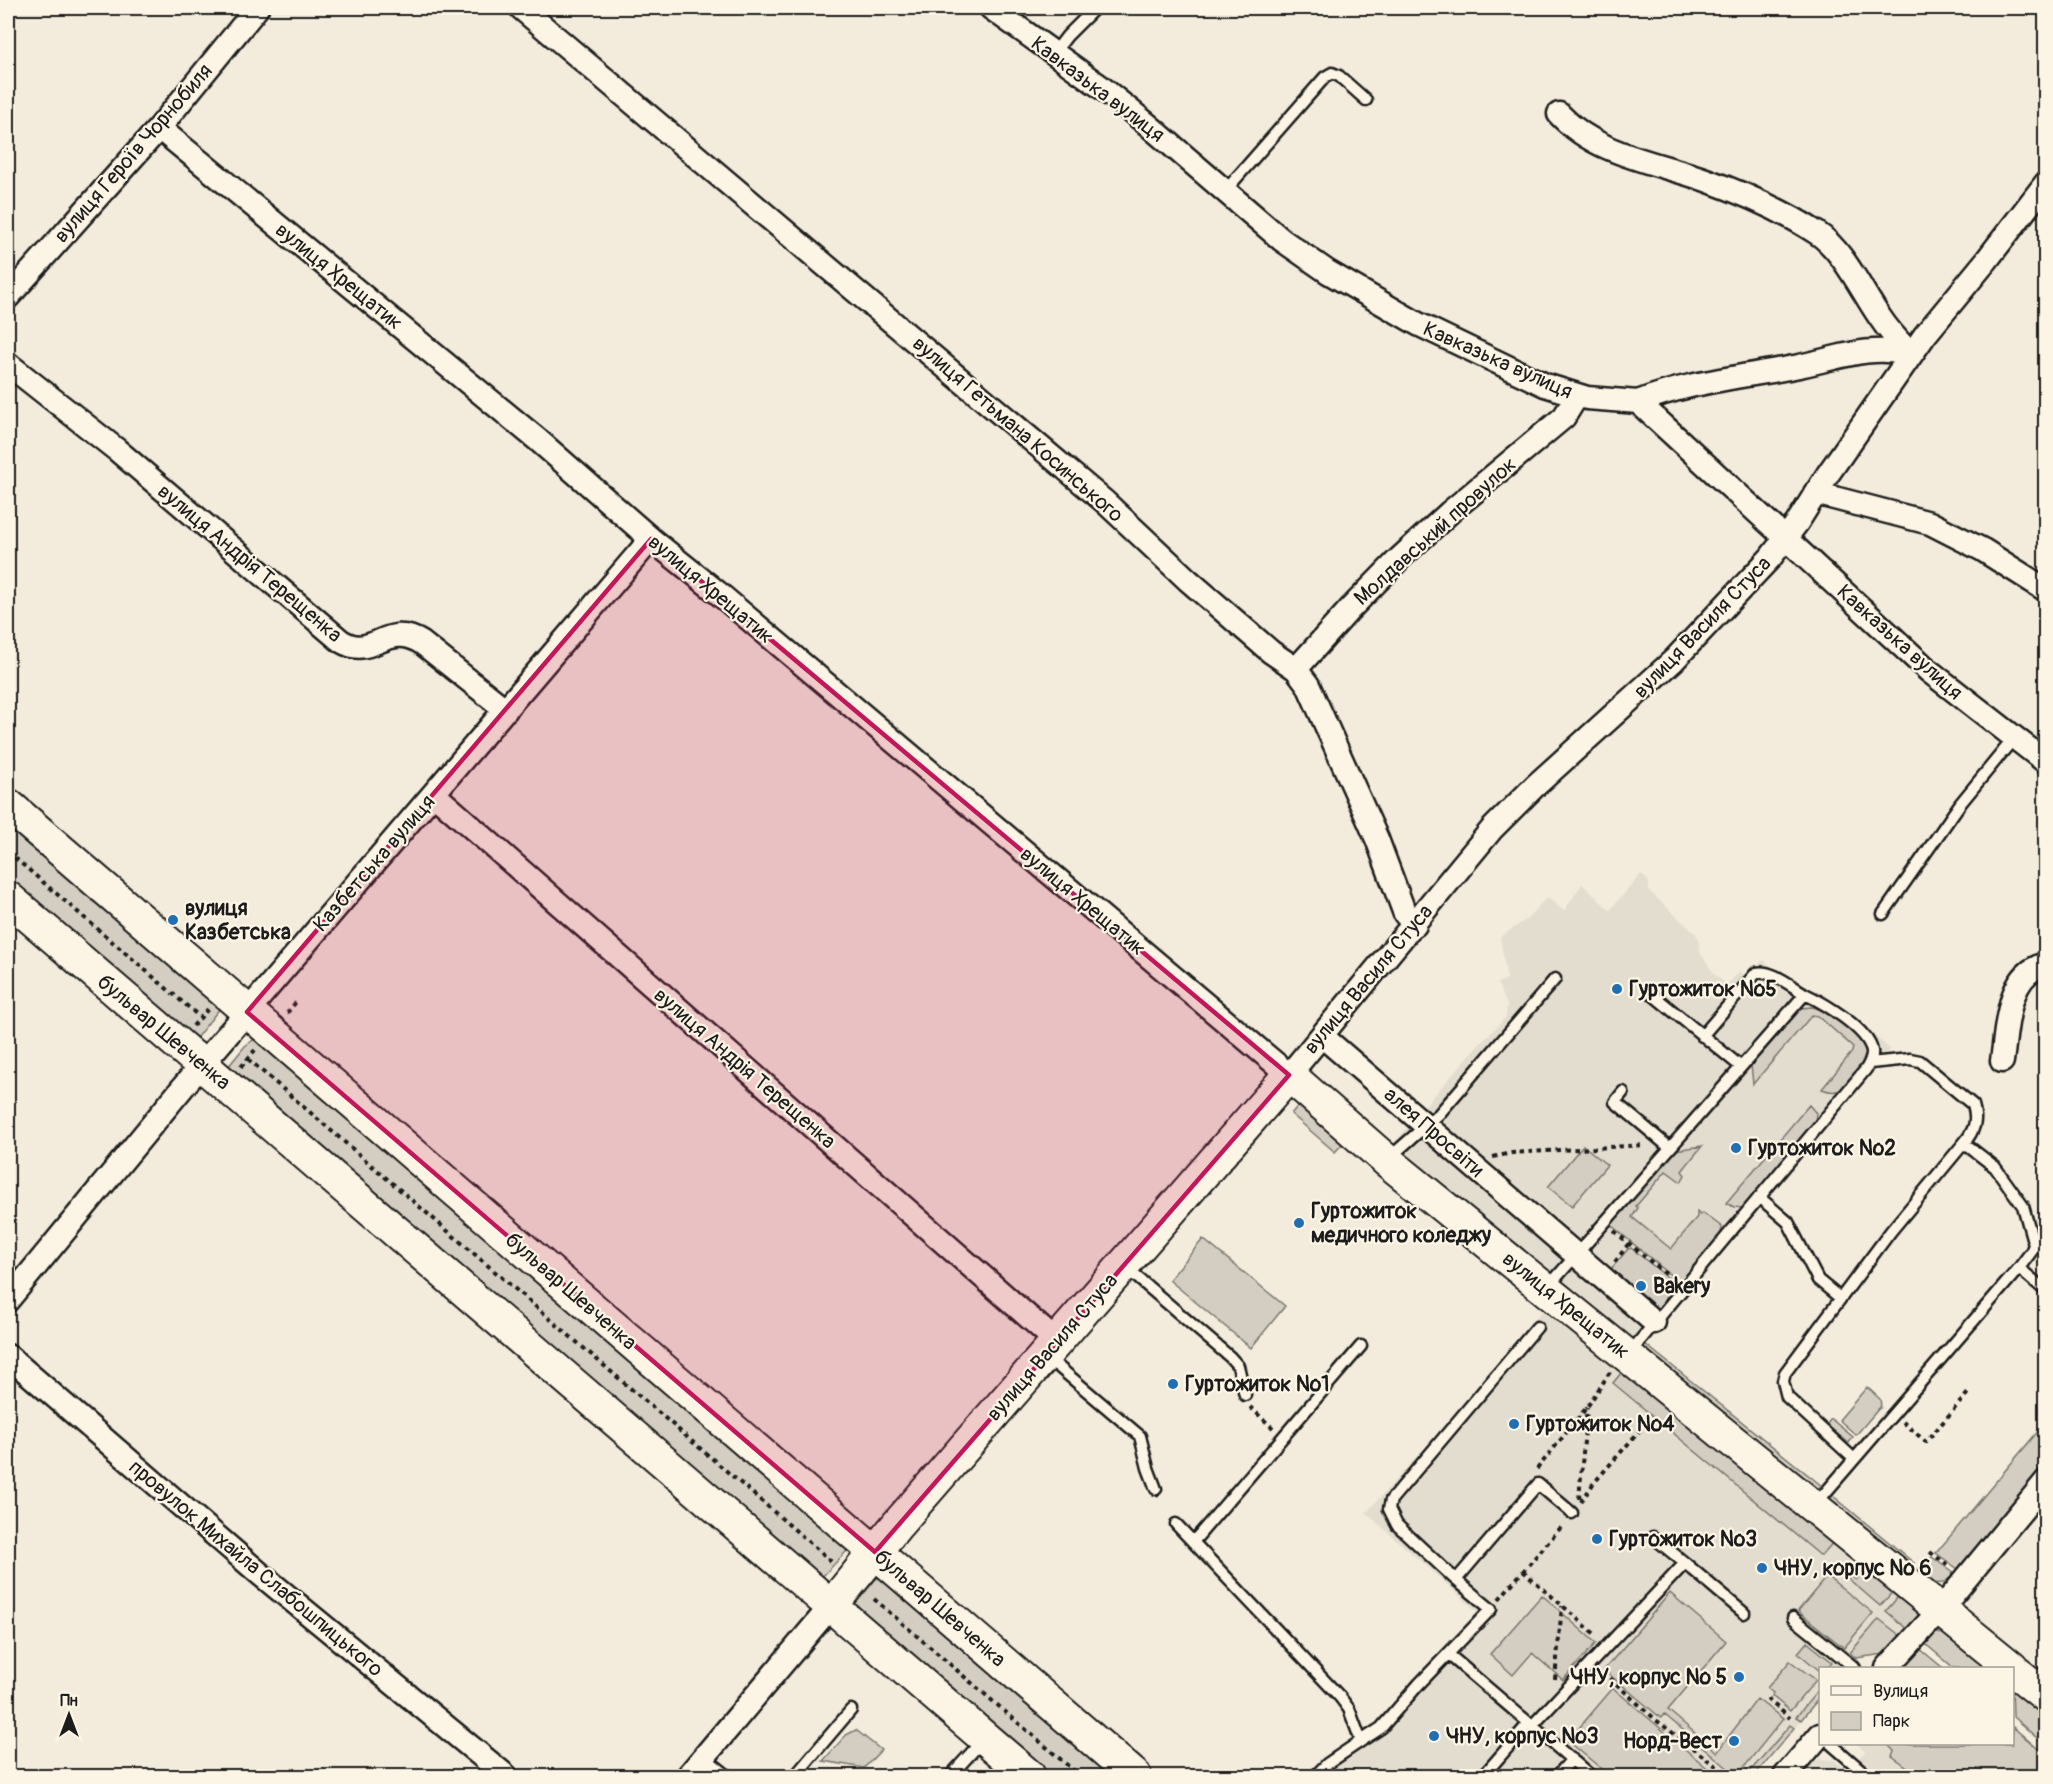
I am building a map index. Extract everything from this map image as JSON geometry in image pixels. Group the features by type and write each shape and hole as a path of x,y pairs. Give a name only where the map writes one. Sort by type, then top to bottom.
{"main road":[{"name":"бульвар Шевченка","path":"8,805 1135,1776"},
{"name":"бульвар Шевченка","path":"8,898 1029,1776"},
{"name":"вулиця Хрещатик","path":"1289,1075 1386,1160 2010,1667"},
{"name":"вулиця Василя Стуса","path":"831,1606 875,1552 1289,1075"},
{"name":"вулиця Хрещатик","path":"2014,1671 2046,1696"}],"street":[{"name":"вулиця Героїв Чорнобиля","path":"8,297 159,128 257,8"},
{"name":"вулиця Гетьмана Косинського","path":"521,8 1096,494 1188,580 1271,652 1296,669 1308,685 1366,813 1405,914 1414,925"},
{"name":"Кавказька вулиця","path":"991,8 1120,102 1295,251 1372,298 1426,328 1545,385 1577,396 1598,400 1638,402 1929,671 2046,762"},
{"path":"1559,114 1581,134 1601,146 1735,190 1771,206 1818,233 1844,262 1887,328 1911,354"},
{"name":"вулиця Хрещатик","path":"159,128 538,440 651,539 717,592 1289,1075"},
{"name":"вулиця Василя Стуса","path":"1289,1075 1492,829 1535,786 1674,660 1749,581 1785,538 1911,354 2046,183"},
{"path":"1638,402 1682,387 1798,367 1858,352 1887,350 1911,354"},
{"name":"вулиця Андрія Терещенка","path":"8,364 109,444 341,641 354,647 360,647 397,635 411,636 506,710"},
{"name":"Молдавський провулок","path":"1296,669 1350,609 1400,559 1450,512 1564,417 1577,396"},
{"path":"1815,493 1930,523 1991,555 2046,590"},
{"name":"Казбетська вулиця","path":"10,1292 651,539"},
{"name":"вулиця Андрія Терещенка","path":"434,794 1051,1348"},
{"path":"2002,1061 2015,992 2031,968 2046,964"},
{"name":"алея Просвіти","path":"1322,1036 1654,1322"},
{"name":"провулок Михайла Слабошпицького","path":"8,1356 259,1572 506,1776"},
{"path":"1888,1667 1941,1609 2046,1481"},
{"name":"вулиця Василя Стуса","path":"688,1776 831,1606"},
{"path":"1785,1776 1819,1737"}],"lane":[{"path":"1054,53 1067,36 1095,8"},
{"path":"1226,191 1325,77 1332,73 1339,76 1366,100"},
{"path":"1883,914 1960,804 2014,738"},
{"path":"1628,1355 1870,1063 1872,1053 1864,1035 1832,1009 1770,974 1761,972 1756,973 1702,1036"},
{"path":"1386,1160 1439,1114 1555,979"},
{"path":"1546,1289 1604,1223 1665,1144 1740,1066 1804,993"},
{"path":"1653,995 1740,1066"},
{"path":"1853,1458 1787,1397 1783,1381 1790,1366 1840,1298 1891,1231 1964,1143 1975,1125 1974,1108 1968,1100 1915,1059 1870,1063"},
{"path":"1623,1092 1615,1102 1665,1144"},
{"path":"1814,1506 2019,1268 2034,1245 2025,1211 2018,1197 1995,1167 1964,1143"},
{"path":"1759,1197 1788,1222 1818,1280 1840,1298"},
{"path":"1123,1265 1230,1357 1238,1366 1245,1395"},
{"path":"2019,1268 2046,1291"},
{"path":"1315,1776 1327,1764 1381,1728 1491,1609 1397,1525 1389,1509 1391,1500 1537,1327"},
{"path":"1193,1542 1361,1346"},
{"path":"1051,1348 1140,1436 1156,1489"},
{"path":"1456,1580 1538,1484 1572,1513"},
{"path":"1176,1524 1341,1699 1349,1709 1361,1741"},
{"path":"1653,1537 1744,1613"},
{"path":"1483,1776 1685,1563"},
{"path":"1793,1618 1854,1667"},
{"path":"1448,1654 1591,1776"},
{"path":"795,1776 851,1710"},
{"path":"950,1776 984,1738"},
{"path":"1833,1745 1868,1776"},
{"path":"705,1756 728,1776"},
{"path":"1557,1776 1572,1759"}],"path":[{"path":"8,852 201,1018"},
{"path":"193,1027 208,1009"},
{"path":"248,1059 831,1561"},
{"path":"1473,1166 1496,1156 1512,1153 1665,1144"},
{"path":"1604,1223 1683,1288"},
{"path":"1538,1484 1536,1474 1539,1464 1587,1407 1603,1382"},
{"path":"1902,1421 1926,1442 1968,1393"},
{"path":"1245,1395 1251,1409 1283,1437"},
{"path":"1587,1407 1578,1506 1593,1484 1649,1420"},
{"path":"1491,1609 1572,1513"},
{"path":"1930,1552 1957,1572"},
{"path":"1523,1571 1607,1645"},
{"path":"874,1599 1080,1776"},
{"path":"1552,1704 1562,1605"},
{"path":"1592,1661 1656,1720 1730,1776"},
{"path":"1767,1699 1790,1718"}],"highlighted area":[{"path":"651,539 1289,1075 875,1552 247,1012"}],"shaded area":[{"path":"1641,874 1649,882 1649,891 1696,934 1699,939 1700,952 1715,975 1727,985 1740,971 1746,977 1763,960 1791,981 1834,1002 1890,1049 1638,1351 1390,1149 1420,1111 1506,1017 1507,1005 1497,983 1507,979 1500,937 1527,919 1547,897 1564,911 1582,884 1610,910"},
{"path":"1549,1303 1918,1609 1918,1618 1887,1653 1857,1658 1846,1667 1819,1667 1819,1699 1754,1776 1323,1776 1336,1763 1385,1733 1425,1685 1454,1658 1487,1620 1366,1513 1461,1408"},
{"path":"2014,1728 2045,1755 2045,1776 1800,1776 1813,1762 1821,1759 1834,1760 1846,1769 1865,1752 1858,1745 2014,1745"}],"green space":[{"path":"8,820 220,1008 197,1037 192,1039 8,883"},
{"path":"1811,1007 1826,1012 1859,1038 1866,1053 1856,1073 1840,1090 1833,1092 1822,1089 1852,1052 1853,1047 1818,1016 1812,1015 1753,1084 1751,1065 1797,1012"},
{"path":"256,1038 847,1547 846,1552 821,1578 228,1067 245,1046"},
{"path":"1301,1102 1347,1139 1335,1152 1291,1114"},
{"path":"1809,1105 1816,1113 1815,1122 1743,1208 1726,1203"},
{"path":"1583,1145 1607,1165 1572,1206 1548,1187"},
{"path":"1702,1146 1682,1171 1685,1175 1681,1182 1666,1171 1636,1206 1638,1208 1632,1217 1671,1249 1697,1217 1697,1212 1700,1215 1703,1213 1722,1227 1721,1233 1680,1283 1611,1225 1675,1150"},
{"path":"1203,1239 1285,1306 1251,1348 1169,1280"},
{"path":"1631,1248 1678,1286 1653,1316 1588,1251 1611,1269"},
{"path":"1645,1344 1822,1486 1816,1489 1643,1352"},
{"path":"1626,1367 1837,1538 1821,1556 1613,1383"},
{"path":"1867,1387 1880,1399 1881,1406 1856,1435 1839,1420"},
{"path":"1831,1419 1853,1437 1849,1443 1826,1425"},
{"path":"2045,1423 2045,1465 1958,1569 1936,1553"},
{"path":"1832,1495 1914,1563 1908,1570 1830,1502"},
{"path":"1932,1557 1955,1574 1943,1583 1929,1584 1916,1576"},
{"path":"1869,1564 1897,1587 1880,1606 1837,1569 1840,1566 1856,1580"},
{"path":"1827,1576 1873,1613 1844,1648 1798,1611"},
{"path":"881,1577 1118,1776 1045,1776 859,1617 854,1608 855,1604 876,1579"},
{"path":"1903,1591 1918,1609 1918,1618 1908,1630 1886,1611"},
{"path":"1670,1593 1726,1641 1668,1710 1717,1752 1757,1699 1783,1719 1737,1776 1664,1714 1661,1718 1604,1670"},
{"path":"1542,1595 1596,1643 1563,1680 1532,1653 1513,1675 1490,1654"},
{"path":"1879,1619 1902,1637 1885,1654 1856,1658 1850,1653"},
{"path":"1934,1633 1950,1634 1994,1667 1953,1667 1923,1642"},
{"path":"1807,1642 1832,1662 1827,1667 1819,1667 1819,1670 1798,1653"},
{"path":"1919,1648 1942,1667 1904,1667"},
{"path":"1790,1661 1816,1680 1790,1711 1772,1696 1773,1693 1767,1688"},
{"path":"2014,1685 2045,1710 2045,1745 2014,1718"},
{"path":"1613,1688 1712,1772 1708,1776 1610,1776 1568,1741"},
{"path":"1819,1689 1819,1698 1801,1720 1796,1717"},
{"path":"1790,1725 1794,1728 1754,1776 1746,1776"},
{"path":"2014,1728 2045,1755 2045,1776 1912,1776 1906,1766 1892,1756 1894,1751 1888,1745 2014,1745"},
{"path":"856,1730 881,1750 864,1768 823,1761 846,1735"}],"place":[{"name":"вулиця Казбетська","path":"173,920"},
{"name":"Гуртожиток №5","path":"1617,989"},
{"name":"Гуртожиток №2","path":"1736,1148"},
{"name":"Гуртожиток медичного коледжу","path":"1299,1223"},
{"name":"Bakery","path":"1641,1286"},
{"name":"Гуртожиток №1","path":"1173,1384"},
{"name":"Гуртожиток №4","path":"1514,1424"},
{"name":"Гуртожиток №3","path":"1597,1539"},
{"name":"ЧНУ, корпус № 6","path":"1762,1568"},
{"name":"ЧНУ, корпус № 5","path":"1739,1677"},
{"name":"ЧНУ, корпус №3","path":"1434,1736"},
{"name":"Норд-Вест","path":"1734,1741"}]}
